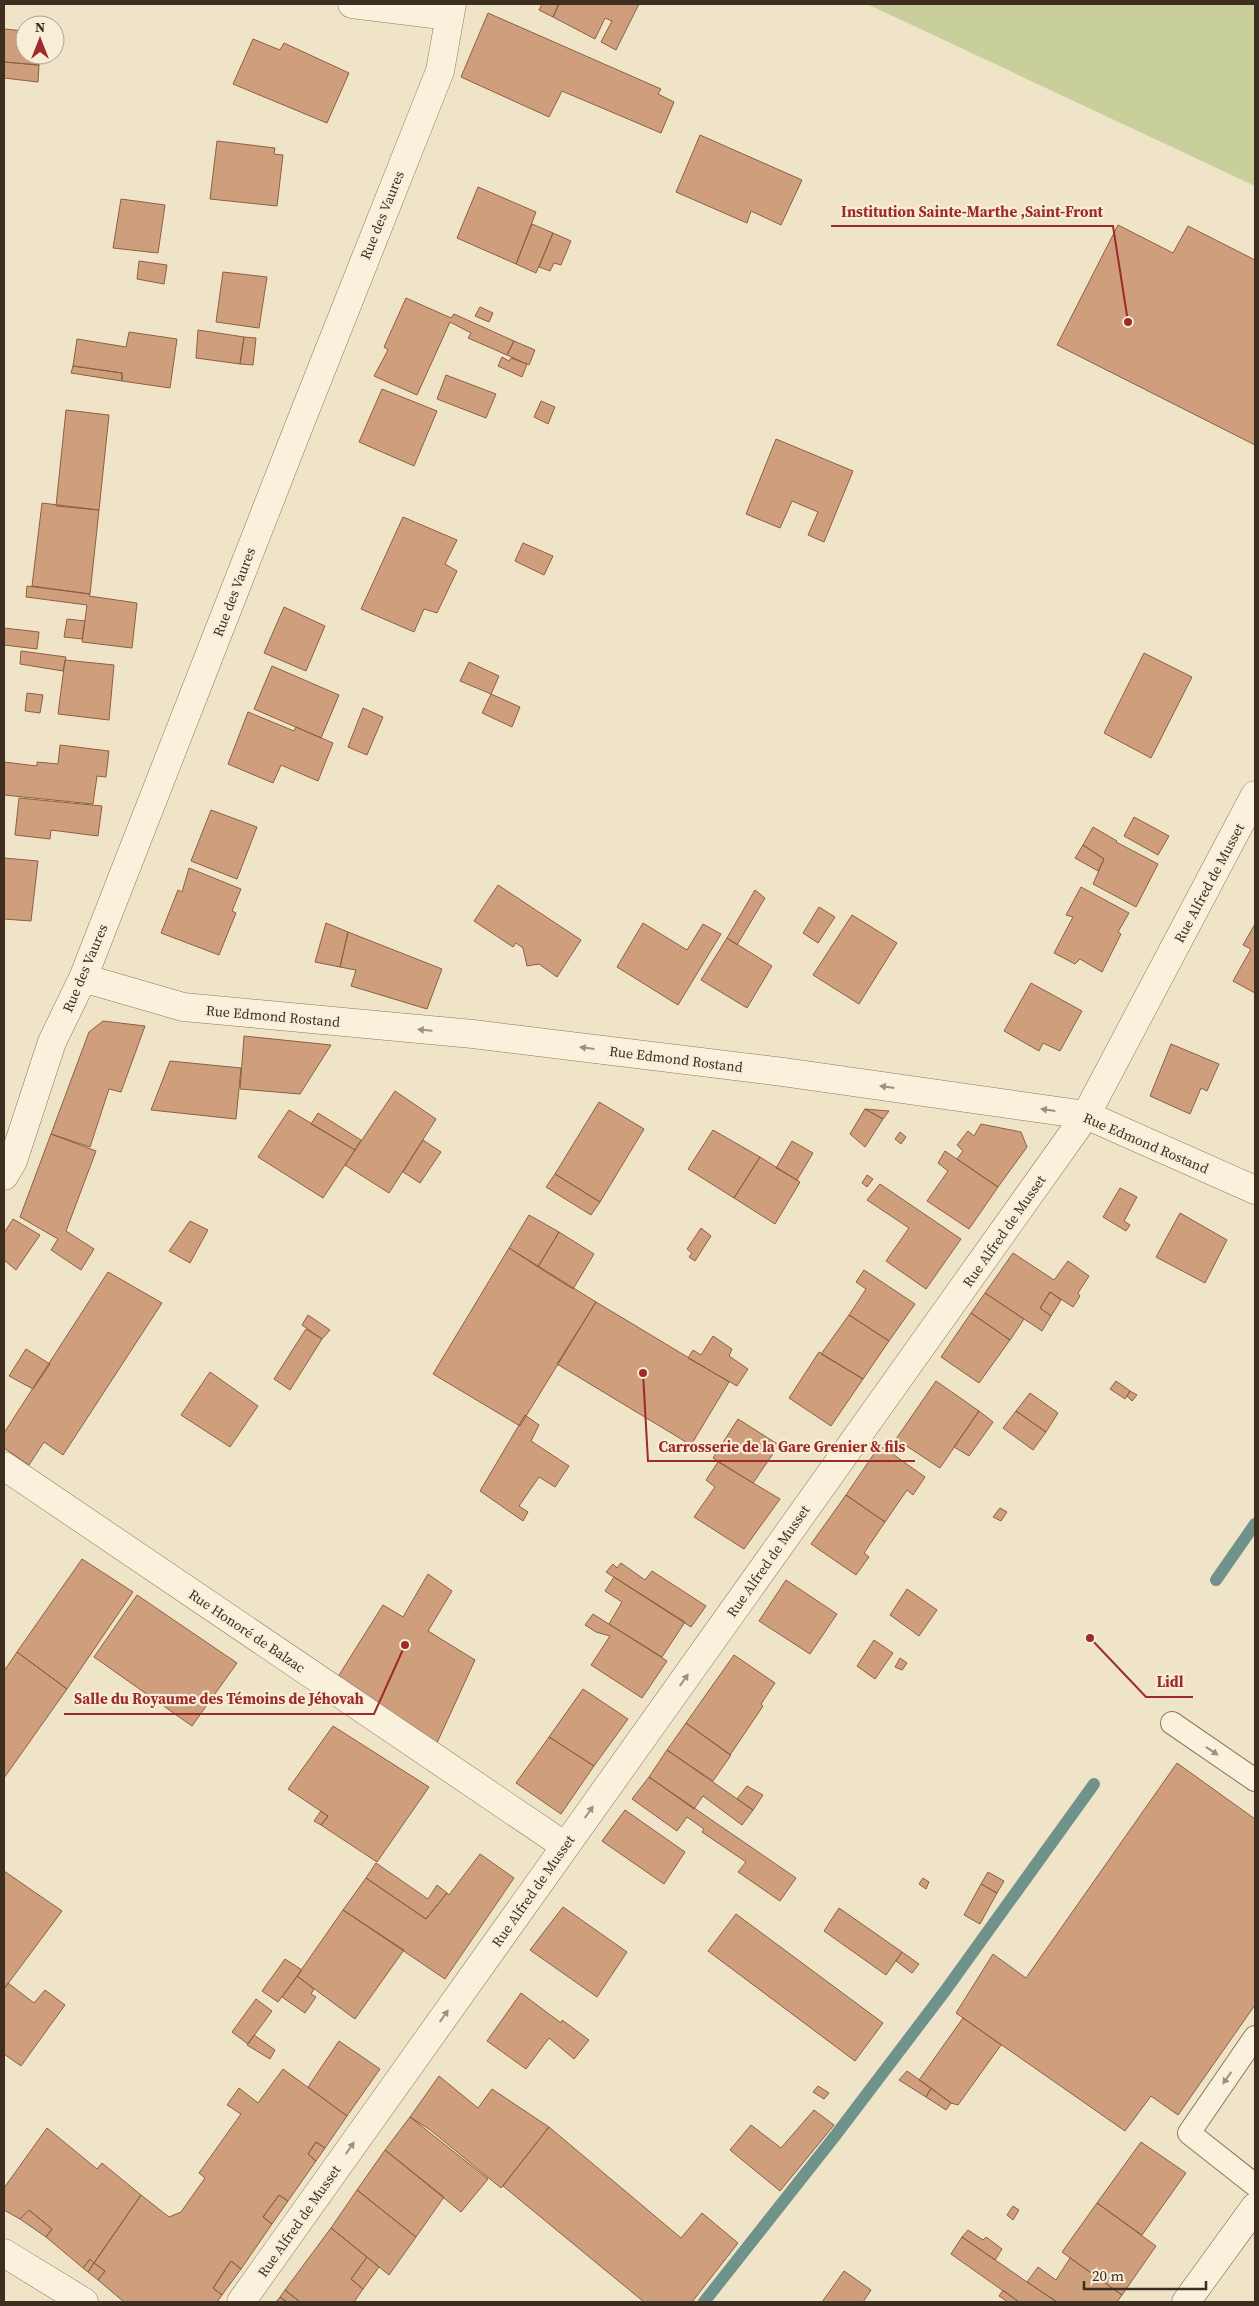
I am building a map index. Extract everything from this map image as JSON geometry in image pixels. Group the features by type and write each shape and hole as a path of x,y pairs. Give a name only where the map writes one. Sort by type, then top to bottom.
{"street":[{"path":"352,4 450,10"},
{"name":"Rue des Vaures","path":"4,1176 13,1161 52,1042 83,978 440,71 450,10"},
{"name":"Rue Alfred de Musset","path":"241,2302 1086,1115 1255,794"},
{"name":"Rue Edmond Rostand","path":"83,978 183,1007 483,1036 783,1072 1086,1115 1255,1190"},
{"name":"Rue Honoré de Balzac","path":"4,1466 565,1846"},
{"path":"1186,2302 1255,2207"},
{"path":"4,2253 84,2302"}],"lane":[{"path":"1172,1723 1255,1780"},
{"path":"1255,2038 1189,2133 1255,2185"}],"green space":[{"path":"867,4 1255,4 1255,186"}],"building":[{"path":"542,4 559,4 553,17 539,10"},
{"path":"559,4 639,4 616,50 601,42 612,21 605,18 595,39 553,17"},
{"path":"488,13 661,89 658,94 674,102 661,133 562,91 549,117 461,77"},
{"path":"4,29 15,30 15,63 4,62"},
{"path":"253,39 280,50 284,43 349,73 327,123 233,84"},
{"path":"4,62 15,63 15,65 39,65 38,82 4,78"},
{"path":"700,135 802,180 781,225 751,211 747,223 676,192"},
{"path":"217,141 275,148 274,154 283,155 277,206 210,199"},
{"path":"478,187 536,212 516,264 457,238"},
{"path":"121,199 165,205 158,253 113,248"},
{"path":"532,224 553,233 536,273 516,264"},
{"path":"1118,225 1173,253 1188,226 1255,260 1255,445 1057,345"},
{"path":"553,233 571,241 561,265 554,263 550,271 539,267"},
{"path":"139,261 167,265 164,284 137,279"},
{"path":"223,272 267,277 259,328 216,322"},
{"path":"406,298 451,318 454,314 514,341 507,355 468,338 471,333 450,322 417,395 374,376 388,350 384,347"},
{"path":"480,307 493,313 489,322 475,316"},
{"path":"198,330 244,337 240,364 196,358"},
{"path":"129,332 177,339 170,388 122,381 122,373 73,366 77,339 126,347"},
{"path":"244,337 256,338 253,365 240,364"},
{"path":"514,341 535,350 529,365 507,355"},
{"path":"502,357 509,361 511,358 527,364 522,377 498,366"},
{"path":"73,366 122,373 122,381 71,373"},
{"path":"446,375 496,394 486,418 437,399"},
{"path":"382,389 437,411 414,466 359,442"},
{"path":"541,401 555,407 548,424 534,417"},
{"path":"66,410 109,415 99,510 56,506"},
{"path":"776,439 853,471 824,542 808,535 818,512 792,501 780,528 746,514"},
{"path":"42,503 99,510 90,594 32,586"},
{"path":"403,517 457,540 445,564 457,571 437,613 424,609 414,632 361,609"},
{"path":"523,543 553,556 544,575 515,561"},
{"path":"27,586 90,594 89,596 137,603 132,648 82,642 87,605 26,597"},
{"path":"284,607 325,626 306,671 264,653"},
{"path":"67,619 85,621 82,639 64,637"},
{"path":"4,628 39,632 37,649 4,645"},
{"path":"21,651 66,657 63,671 20,664"},
{"path":"1144,653 1192,677 1151,758 1104,733"},
{"path":"65,660 114,665 109,720 58,714"},
{"path":"469,662 499,676 491,694 460,681"},
{"path":"272,666 339,695 321,738 254,709"},
{"path":"27,693 43,695 40,713 25,711"},
{"path":"491,694 520,707 512,727 482,713"},
{"path":"363,708 383,717 367,755 348,747"},
{"path":"248,712 294,731 296,727 333,743 318,781 281,765 273,783 228,764"},
{"path":"60,745 109,751 106,777 97,776 93,804 4,795 4,762 37,766 37,762 58,764"},
{"path":"19,798 102,806 98,836 51,830 50,839 15,835"},
{"path":"211,810 257,827 237,879 191,861"},
{"path":"1134,817 1169,836 1158,855 1124,836"},
{"path":"1093,827 1116,842 1158,864 1136,907 1093,884 1104,859 1083,845"},
{"path":"1083,845 1104,859 1098,871 1075,858"},
{"path":"4,858 38,861 31,921 4,919"},
{"path":"189,868 241,889 232,911 236,913 219,955 161,933 178,890 182,892"},
{"path":"498,885 581,940 557,977 539,964 527,966 523,948 516,943 513,947 474,921"},
{"path":"1081,887 1129,913 1118,932 1121,934 1102,972 1080,959 1075,964 1054,953 1073,917 1066,915"},
{"path":"755,890 765,898 737,945 727,938"},
{"path":"819,907 835,917 818,943 803,933"},
{"path":"852,915 897,943 859,1004 813,975"},
{"path":"326,923 348,932 340,967 315,962"},
{"path":"643,923 687,950 703,924 721,934 678,1005 617,967"},
{"path":"1255,924 1255,993 1233,981 1251,949 1243,945"},
{"path":"348,932 442,969 427,1009 351,986 356,970 340,967"},
{"path":"727,938 772,966 747,1008 701,980"},
{"path":"1031,983 1082,1011 1060,1051 1043,1043 1039,1051 1004,1031"},
{"path":"103,1021 145,1026 121,1092 109,1089 90,1147 51,1134 89,1032"},
{"path":"244,1036 331,1045 300,1094 240,1089"},
{"path":"1171,1044 1219,1064 1207,1091 1201,1088 1190,1114 1150,1096"},
{"path":"170,1061 241,1068 236,1119 151,1110"},
{"path":"395,1091 436,1119 389,1193 345,1165"},
{"path":"599,1102 644,1129 600,1202 555,1174"},
{"path":"865,1109 889,1111 883,1119"},
{"path":"865,1109 883,1119 865,1147 850,1134"},
{"path":"289,1110 355,1150 323,1198 258,1157"},
{"path":"318,1113 361,1140 355,1150 311,1124"},
{"path":"981,1124 1021,1132 1027,1147 998,1187 957,1159 963,1151 957,1145 968,1131 974,1136"},
{"path":"713,1130 760,1157 734,1198 688,1169"},
{"path":"900,1132 906,1137 901,1144 895,1139"},
{"path":"51,1134 96,1151 66,1231 94,1249 81,1270 51,1250 58,1239 20,1217"},
{"path":"423,1140 441,1152 420,1183 403,1172"},
{"path":"792,1141 813,1153 797,1180 776,1168"},
{"path":"945,1151 998,1187 969,1229 927,1201 948,1171 938,1163"},
{"path":"760,1157 800,1182 775,1224 734,1198"},
{"path":"555,1174 600,1202 591,1215 546,1187"},
{"path":"867,1175 873,1179 867,1187 862,1183"},
{"path":"880,1184 961,1239 926,1289 886,1261 909,1228 867,1200"},
{"path":"1120,1188 1137,1197 1124,1221 1130,1225 1126,1231 1103,1217"},
{"path":"1180,1213 1227,1240 1205,1283 1156,1257"},
{"path":"529,1215 559,1232 538,1267 509,1248"},
{"path":"13,1219 40,1235 16,1270 4,1260 4,1233"},
{"path":"190,1221 208,1230 190,1263 169,1251"},
{"path":"701,1228 711,1236 695,1261 689,1257 692,1253 687,1249"},
{"path":"559,1232 594,1254 573,1289 538,1267"},
{"path":"509,1248 596,1302 520,1426 433,1374"},
{"path":"1013,1253 1054,1280 1068,1261 1089,1276 1078,1293 1080,1296 1073,1307 1050,1292 1040,1308 1051,1316 1042,1331 985,1293"},
{"path":"864,1270 915,1304 889,1341 849,1315 866,1289 856,1282"},
{"path":"108,1272 162,1303 63,1455 44,1442 29,1465 4,1448 4,1433"},
{"path":"1050,1292 1061,1300 1051,1316 1040,1308"},
{"path":"985,1293 1024,1319 1010,1340 971,1313"},
{"path":"596,1302 729,1382 691,1445 557,1364"},
{"path":"971,1313 1010,1340 979,1383 941,1357"},
{"path":"308,1315 330,1330 322,1339 302,1325"},
{"path":"849,1315 889,1341 863,1379 821,1354"},
{"path":"306,1329 322,1339 290,1390 274,1379"},
{"path":"713,1336 732,1349 729,1356 748,1369 737,1386 688,1358 693,1350 701,1355"},
{"path":"26,1349 50,1364 33,1389 9,1376"},
{"path":"819,1352 863,1379 831,1426 789,1398"},
{"path":"210,1372 258,1406 230,1447 181,1415"},
{"path":"936,1381 979,1411 940,1468 896,1439"},
{"path":"1116,1381 1130,1391 1125,1399 1110,1389"},
{"path":"1130,1391 1137,1395 1132,1401 1127,1396"},
{"path":"1030,1393 1058,1413 1046,1432 1016,1411"},
{"path":"979,1411 993,1422 969,1456 954,1447"},
{"path":"1016,1411 1046,1432 1033,1450 1003,1428"},
{"path":"525,1415 539,1425 531,1441 569,1466 555,1487 539,1477 519,1506 528,1512 523,1521 480,1491"},
{"path":"738,1419 779,1445 753,1483 713,1458"},
{"path":"880,1445 925,1477 913,1495 907,1490 885,1522 846,1495"},
{"path":"718,1462 780,1499 744,1549 694,1517 715,1487 706,1480"},
{"path":"846,1495 885,1522 864,1553 869,1557 856,1575 811,1544"},
{"path":"1000,1508 1007,1512 1001,1521 993,1517"},
{"path":"82,1559 133,1592 67,1689 17,1652"},
{"path":"621,1563 645,1580 652,1571 706,1606 691,1627 606,1572 613,1564 617,1568"},
{"path":"428,1574 452,1591 428,1631 475,1660 436,1745 336,1680 383,1605 403,1617"},
{"path":"614,1577 685,1622 662,1657 609,1624 622,1602 605,1591"},
{"path":"786,1580 837,1614 810,1654 759,1621"},
{"path":"907,1589 937,1610 919,1636 890,1615"},
{"path":"137,1595 237,1663 192,1726 94,1657"},
{"path":"593,1614 667,1661 642,1698 591,1665 610,1636 596,1632 585,1625"},
{"path":"874,1640 893,1653 875,1679 857,1666"},
{"path":"17,1652 67,1689 4,1778 4,1671"},
{"path":"734,1655 775,1683 761,1704 763,1706 730,1755 686,1723"},
{"path":"900,1658 907,1663 902,1670 895,1667"},
{"path":"583,1689 628,1719 594,1766 549,1737"},
{"path":"686,1723 731,1755 713,1781 667,1750"},
{"path":"333,1726 429,1787 377,1862 321,1825 328,1816 288,1789"},
{"path":"549,1737 594,1766 561,1814 516,1783"},
{"path":"667,1750 753,1810 742,1825 703,1796 694,1809 649,1777"},
{"path":"1177,1763 1255,1819 1255,2005 1178,2115 1151,2096 1125,2131 956,2013 993,1954 1026,1978"},
{"path":"649,1777 796,1878 780,1901 738,1872 746,1862 702,1832 704,1829 687,1817 677,1831 632,1799"},
{"path":"747,1786 763,1795 753,1810 737,1799"},
{"path":"625,1810 685,1852 664,1884 602,1841"},
{"path":"321,1811 328,1816 321,1825 314,1821"},
{"path":"480,1854 514,1878 445,1979 343,1910 366,1878 426,1919 447,1893 449,1895"},
{"path":"376,1863 428,1899 437,1885 447,1893 426,1919 366,1878"},
{"path":"4,1871 62,1911 4,1989"},
{"path":"988,1872 1004,1881 997,1893 981,1884"},
{"path":"923,1878 929,1882 926,1889 919,1884"},
{"path":"981,1884 997,1893 980,1924 964,1915"},
{"path":"563,1907 627,1952 597,1997 530,1950"},
{"path":"839,1908 902,1952 886,1975 824,1931"},
{"path":"343,1910 404,1950 355,2019 297,1976"},
{"path":"736,1914 883,2023 855,2061 708,1951"},
{"path":"902,1952 919,1964 912,1973 896,1961"},
{"path":"285,1959 302,1970 278,2002 262,1991"},
{"path":"297,1976 314,1989 311,1994 316,1997 305,2013 282,1997"},
{"path":"8,1983 34,2003 45,1990 65,2005 21,2066 4,2054 4,1989"},
{"path":"521,1993 561,2023 562,2020 589,2040 574,2059 549,2038 526,2069 487,2041"},
{"path":"256,1999 272,2011 248,2044 232,2032"},
{"path":"963,2018 1001,2045 958,2105 951,2103 919,2080"},
{"path":"254,2035 275,2050 270,2059 247,2045"},
{"path":"339,2041 380,2069 347,2116 308,2087"},
{"path":"283,2069 347,2116 325,2148 316,2142 308,2154 316,2161 288,2201 279,2195 263,2217 272,2224 241,2269 231,2261 213,2288 222,2295 217,2302 124,2302 98,2280 105,2271 94,2263 141,2195 169,2217 181,2212 205,2178 199,2173 241,2114 227,2105 239,2088 258,2103"},
{"path":"907,2071 931,2088 926,2097 899,2080"},
{"path":"439,2076 478,2108 492,2089 549,2127 501,2188 429,2129 410,2117"},
{"path":"818,2086 829,2093 824,2099 813,2092"},
{"path":"931,2088 951,2103 946,2110 926,2097"},
{"path":"814,2110 834,2125 780,2191 730,2150 751,2125 781,2148"},
{"path":"410,2117 488,2179 461,2212 385,2150"},
{"path":"549,2127 681,2238 702,2213 738,2243 692,2302 644,2302 503,2186"},
{"path":"47,2128 97,2169 102,2163 141,2195 94,2263 90,2259 83,2268 46,2237 52,2229 29,2210 20,2219 4,2210 4,2188"},
{"path":"316,2142 325,2148 316,2161 308,2154"},
{"path":"1141,2142 1186,2173 1142,2235 1097,2203"},
{"path":"385,2150 444,2197 416,2237 357,2190"},
{"path":"357,2190 416,2237 389,2275 331,2228"},
{"path":"279,2195 288,2201 272,2224 263,2217"},
{"path":"1097,2203 1156,2246 1122,2295 1062,2252"},
{"path":"1013,2206 1019,2210 1013,2220 1007,2215"},
{"path":"29,2210 52,2229 46,2237 20,2219"},
{"path":"331,2228 367,2257 351,2279 363,2289 354,2302 300,2302 285,2290"},
{"path":"968,2230 983,2240 986,2237 1002,2249 995,2260 962,2237"},
{"path":"962,2237 1057,2302 1019,2302 951,2254"},
{"path":"367,2257 379,2267 363,2289 351,2279"},
{"path":"1070,2258 1122,2295 1117,2302 1057,2302 1027,2282 1038,2267 1056,2280"},
{"path":"90,2259 94,2263 88,2272 83,2268"},
{"path":"231,2261 241,2269 222,2295 213,2288"},
{"path":"94,2263 105,2271 98,2280 88,2272"},
{"path":"844,2271 871,2290 863,2302 822,2302"},
{"path":"285,2290 300,2302 287,2302 280,2297"},
{"path":"1003,2290 1019,2302 1008,2302 999,2296"},
{"path":"280,2297 287,2302 276,2302"}],"waterway":[{"path":"1216,1580 1255,1524"},
{"path":"704,2302 835,2136 945,1991 1094,1784"}],"place":[{"name":"Institution Sainte-Marthe ,Saint-Front","path":"1128,322"},
{"name":"Carrosserie de la Gare Grenier & fils","path":"643,1373"},
{"name":"Lidl","path":"1090,1638"},
{"name":"Salle du Royaume des Témoins de Jéhovah","path":"405,1645"}]}
